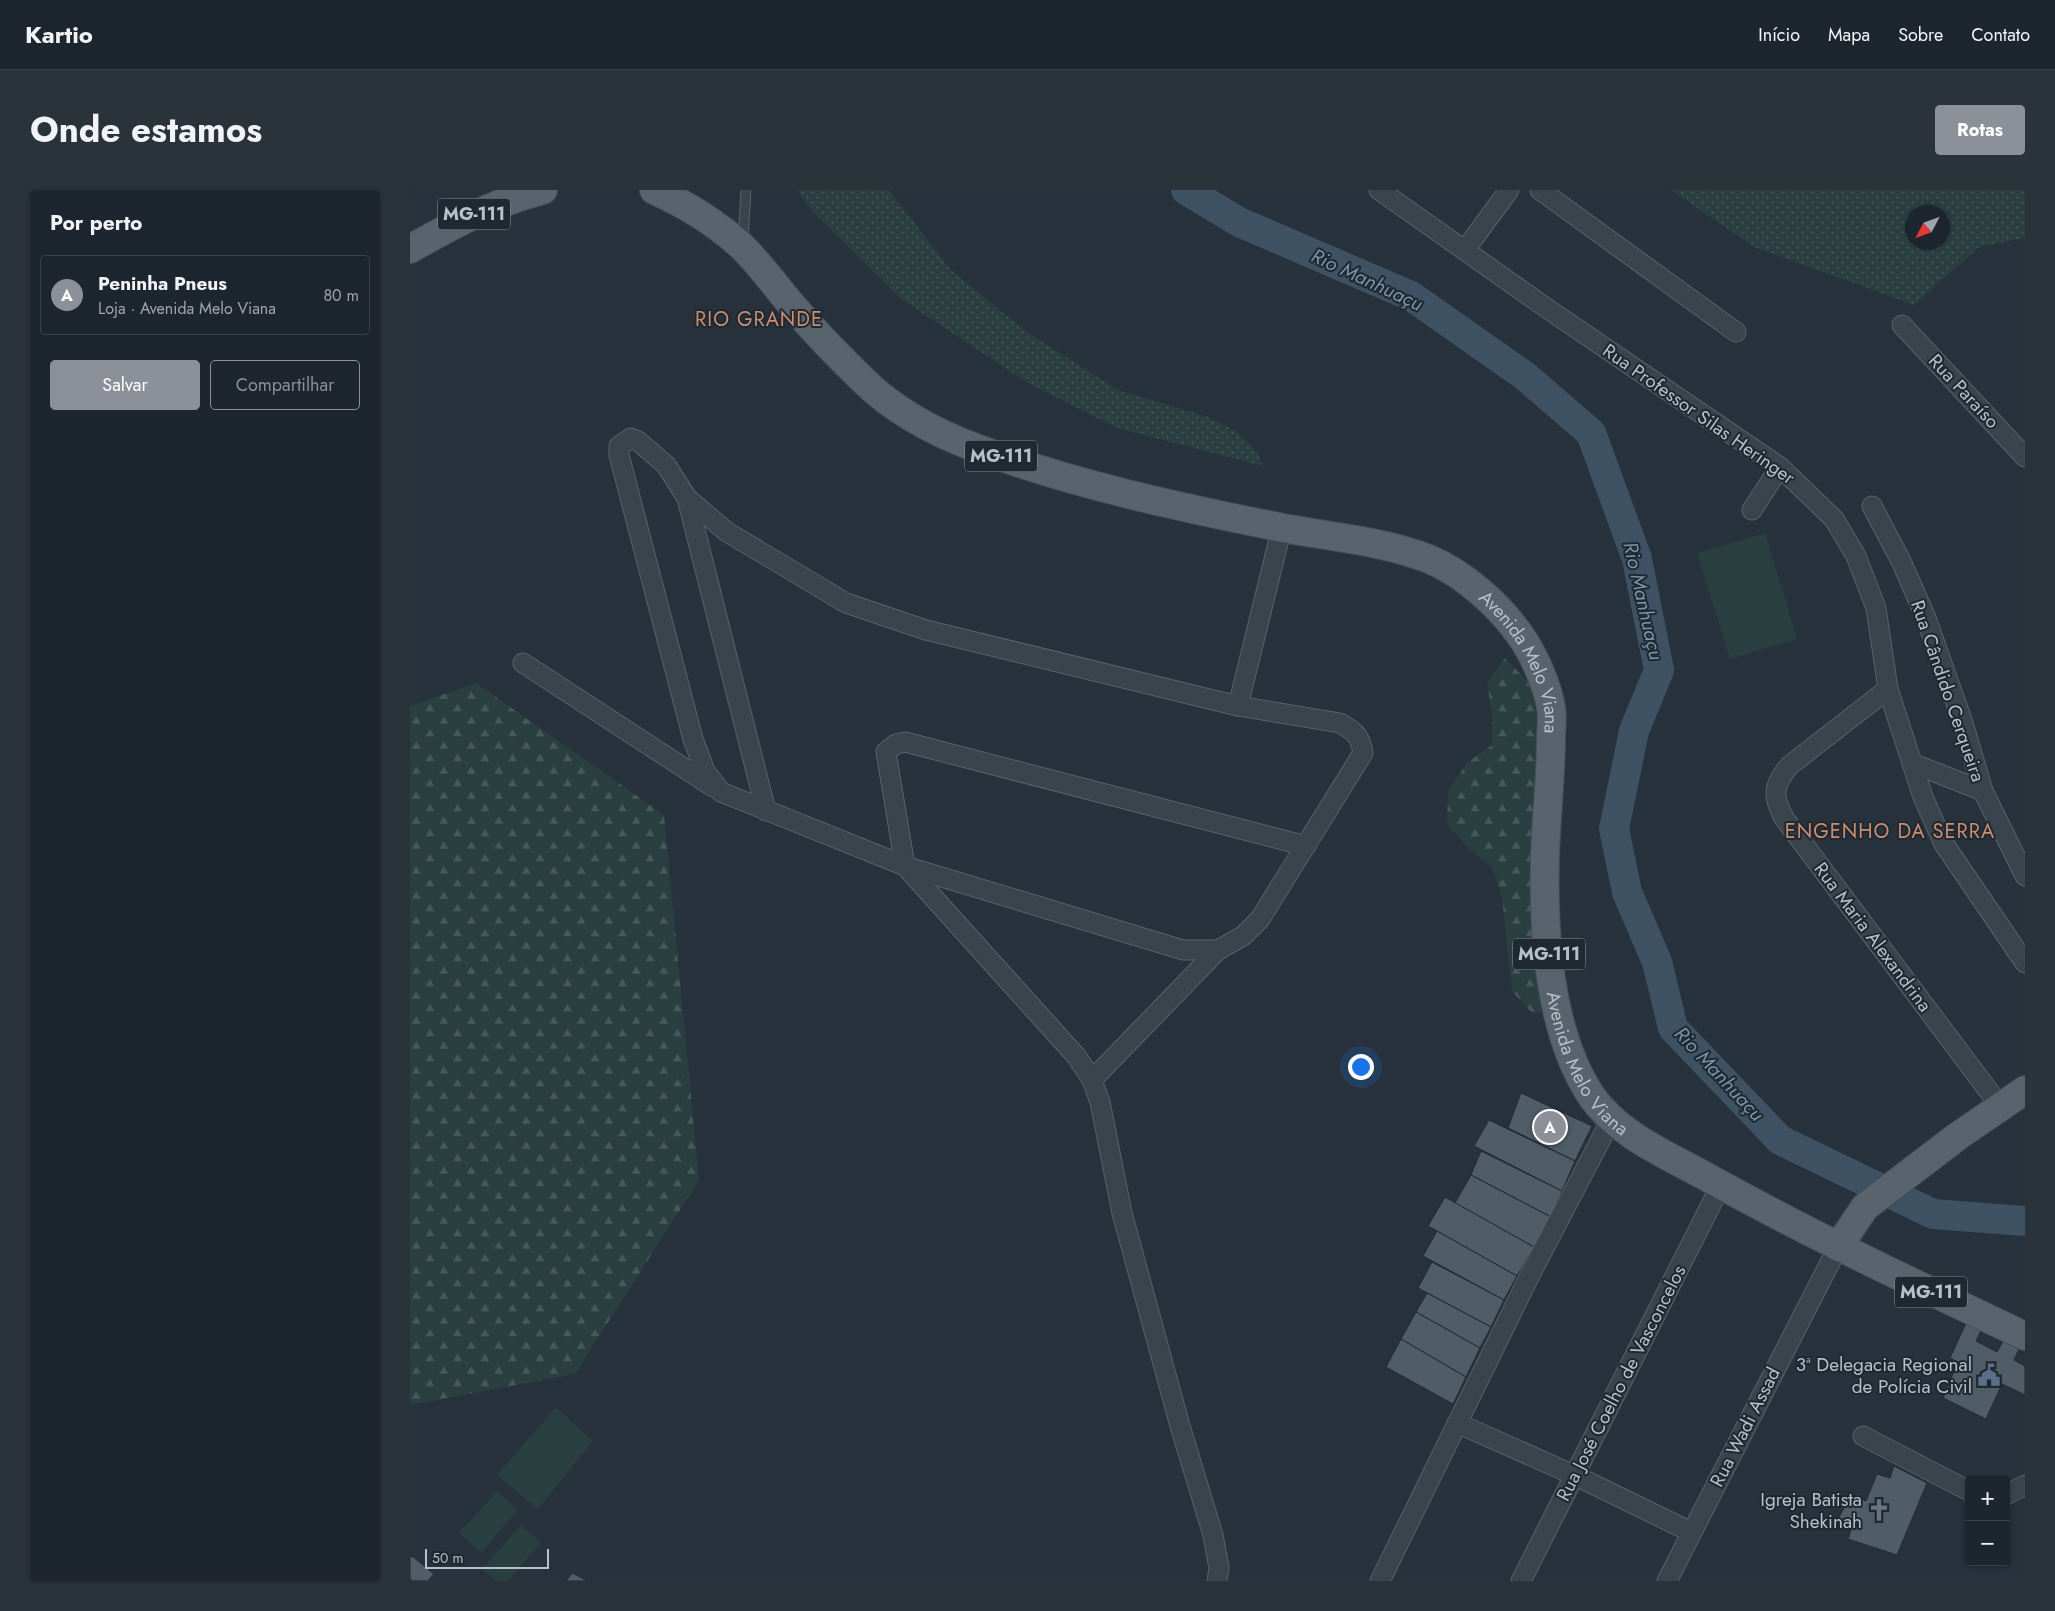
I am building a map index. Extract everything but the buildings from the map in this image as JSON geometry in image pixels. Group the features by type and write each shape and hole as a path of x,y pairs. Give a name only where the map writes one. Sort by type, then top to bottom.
{"main road":[{"name":"MG-111","path":"410,249 459,221 508,199 543,190"},
{"name":"MG-111","path":"654,190 680,201 710,221 742,247 798,312 869,386 932,431 1086,484 1282,527"},
{"name":"Avenida Melo Viana","path":"1282,527 1398,549 1433,561 1461,579 1491,603 1520,635 1537,665 1551,708 1551,775 1545,851 1544,925 1562,1032 1587,1088 1612,1120 1629,1133 1721,1185 1838,1247 2025,1336"},
{"path":"1838,1247 1865,1207 1958,1136 2025,1090"}],"street":[{"name":"Rua Professor Silas Heringer","path":"1379,190 1780,467 1834,520 1856,556 1876,608 1888,689 1914,764 1923,797 1944,844 2025,963"},
{"path":"1465,250 1509,190"},
{"path":"1540,190 1736,332"},
{"name":"Rua Paraíso","path":"1902,325 2025,457"},
{"path":"721,792 705,771 693,739 619,455 619,446 631,438 638,441 666,466 687,498 727,532 846,602 926,630 1238,706 1340,723 1354,732 1361,740 1363,753 1356,768 1260,919 1242,936 1218,950 1092,1080"},
{"path":"1752,510 1780,467"},
{"path":"687,498 766,811"},
{"name":"Rua Cândido Cerqueira","path":"1872,506 1901,561 1926,618 1963,723 1982,790 2025,876"},
{"path":"1238,706 1282,527"},
{"path":"523,664 721,792 766,811 905,866 1182,950 1218,950"},
{"name":"Rua Maria Alexandrina","path":"1888,689 1789,766 1777,781 1775,802 1784,818 2000,1106"},
{"path":"1217,1581 1219,1568 1213,1535 1122,1213 1100,1102 1092,1080 1077,1057 905,866 886,752 896,744 905,742 1306,846"},
{"path":"1914,764 1982,790"},
{"path":"1380,1581 1529,1277 1612,1120"},
{"name":"Rua José Coelho de Vasconcelos","path":"1521,1581 1721,1185"},
{"name":"Rua Wadi Assad","path":"1667,1581 1690,1532 1838,1247"},
{"path":"1457,1423 1574,1475 1690,1532"},
{"path":"1863,1436 1965,1489"},
{"path":"2010,1493 2025,1485"}],"lane":[{"path":"742,247 746,190"}],"green space":[{"path":"797,190 889,190 950,269 1024,330 1118,390 1208,417 1236,431 1258,453 1263,466 1117,428 1028,383 901,299 813,212"},
{"path":"1671,190 2025,190 2025,238 1979,247 1914,305 1754,247"},
{"path":"1765,533 1797,639 1730,659 1697,553"},
{"path":"1505,658 1529,683 1538,714 1531,858 1536,947 1546,1012 1532,1013 1512,991 1502,897 1492,868 1468,848 1447,824 1448,792 1467,763 1492,745 1492,715 1487,683"},
{"path":"476,683 664,815 699,1180 575,1374 410,1405 410,706"},
{"path":"556,1407 593,1441 538,1509 497,1475"},
{"path":"497,1491 518,1510 481,1553 459,1533"},
{"path":"521,1525 541,1543 508,1581 496,1581 482,1569"}],"waterway":[{"name":"Rio Manhuaçu","path":"1186,190 1239,222 1411,296 1525,376 1591,433 1637,559 1659,670 1634,731 1614,829 1627,892 1657,962 1673,1028 1780,1140 1933,1214 2025,1221"}],"place":[{"name":"Peninha Pneus","path":"1550,1127"},
{"name":"3ª Delegacia Regional de Polícia Civil","path":"1989,1375"},
{"name":"Igreja Batista Shekinah","path":"1879,1510"}],"district":[{"name":"RIO GRANDE","path":"759,319"},
{"name":"ENGENHO DA SERRA","path":"1890,831"}]}
